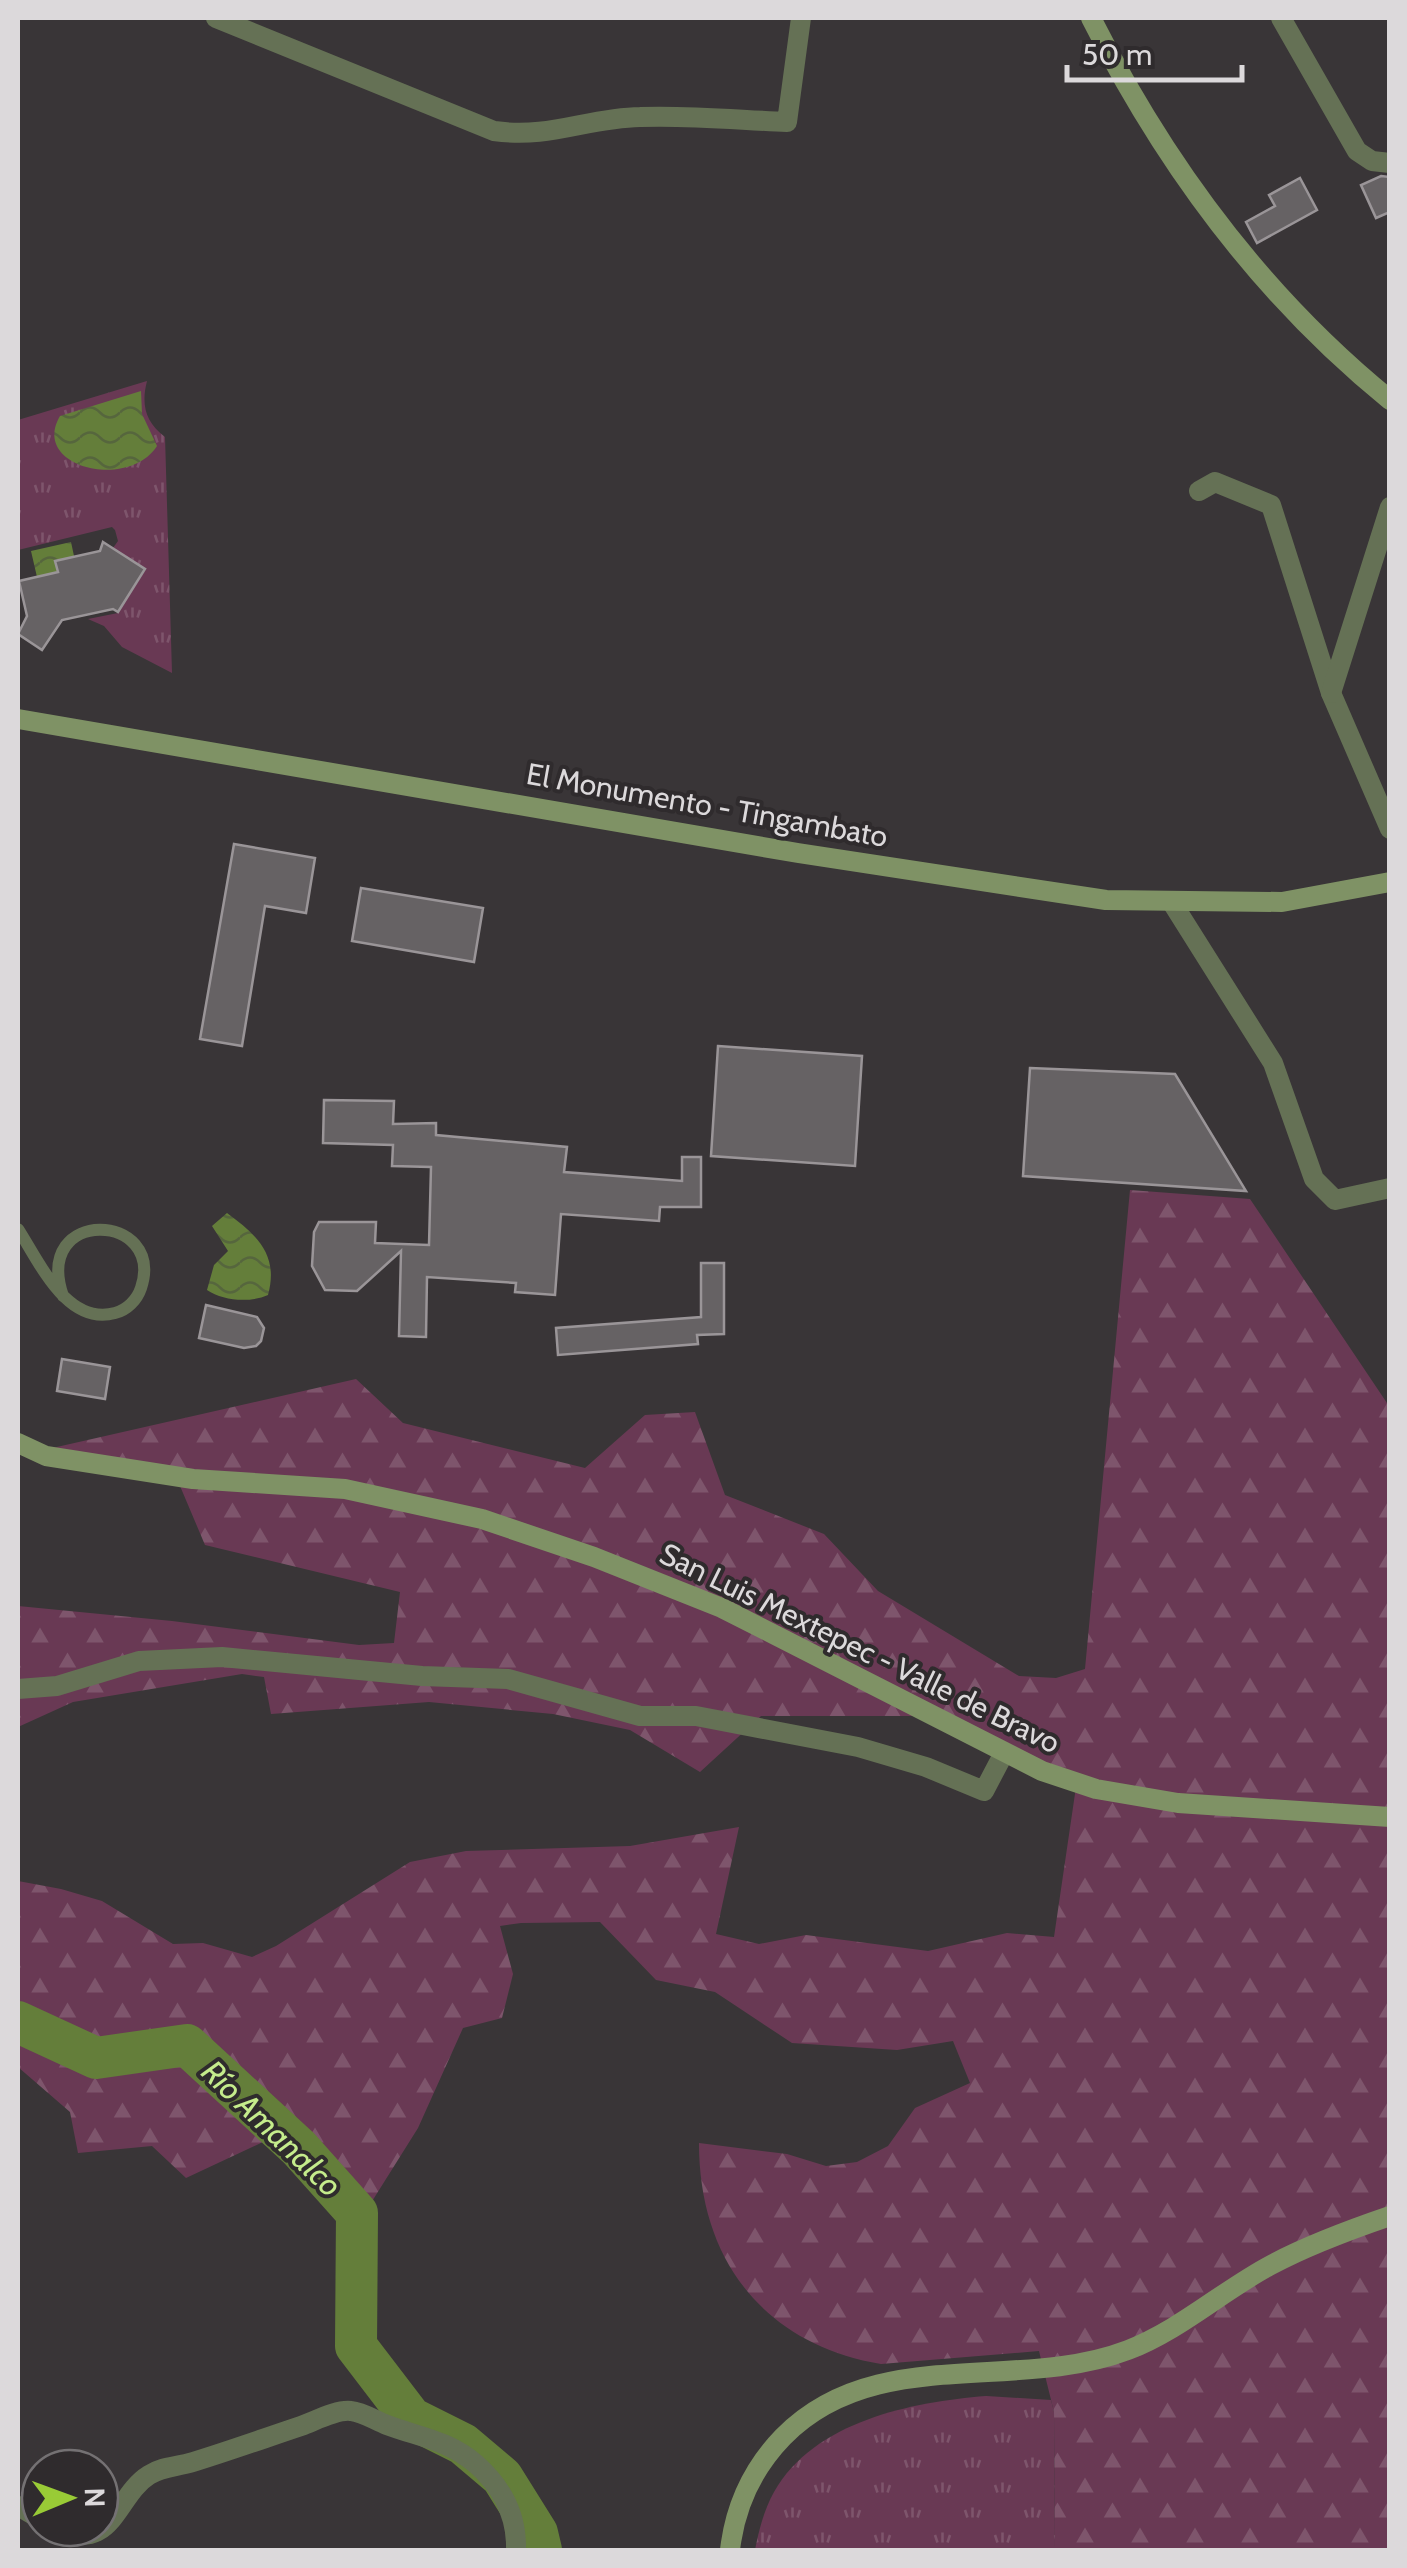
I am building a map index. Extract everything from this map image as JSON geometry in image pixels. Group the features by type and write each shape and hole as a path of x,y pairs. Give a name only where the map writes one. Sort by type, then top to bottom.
{"main road":[{"path":"1090,18 1121,78 1217,222 1280,298 1390,400"},
{"name":"El Monumento - Tingambato","path":"18,719 798,853 1106,900 1282,902 1390,882"},
{"name":"San Luis Mextepec - Valle de Bravo","path":"18,1443 46,1456 193,1479 345,1490 482,1520 594,1557 722,1608 1042,1771 1096,1788 1162,1800 1390,1817"},
{"path":"730,2550 734,2520 762,2459 798,2422 841,2396 886,2381 937,2374 1042,2370 1092,2363 1179,2326 1270,2266 1345,2231 1390,2216"}],"street":[{"path":"216,18 494,131 522,135 636,116 787,122 800,18"},
{"path":"1281,18 1357,151 1372,162 1390,163"},
{"path":"1198,491 1215,482 1271,504 1331,693 1390,829"},
{"path":"1331,693 1390,507"},
{"path":"1171,901 1273,1064 1314,1180 1335,1200 1390,1188"},
{"path":"18,1689 57,1686 139,1661 222,1657 422,1676 508,1679 640,1716 696,1716 858,1747 926,1766 984,1791 1004,1752"},
{"path":"120,2511 134,2488 152,2472 349,2410 434,2438 469,2458 505,2499 515,2528 516,2550"}],"lane":[{"path":"18,1229 63,1296 79,1311 101,1317 122,1312 138,1296 146,1274 141,1252 126,1236 105,1228 86,1230 70,1241 59,1257 57,1277 63,1296"}],"green space":[{"path":"147,381 146,412 165,437 172,673 122,647 104,626 88,619 118,613 146,569 113,548 118,541 112,527 18,550 18,420"},
{"path":"1130,1190 1250,1199 1389,1406 1389,2550 1055,2550 1054,2412 1039,2351 881,2364 840,2354 803,2337 772,2316 746,2290 726,2259 711,2224 702,2185 699,2143 787,2154 826,2166 857,2162 888,2146 915,2108 970,2083 953,2041 897,2050 792,2043 715,1992 656,1980 600,1922 500,1926 513,1974 502,2018 463,2028 418,2128 359,2222 280,2134 186,2178 152,2146 78,2153 70,2112 18,2067 18,1881 102,1901 173,1944 203,1943 252,1957 410,1862 466,1851 630,1846 739,1827 716,1934 759,1944 806,1935 928,1951 1007,1933 1054,1937 1076,1787 942,1716 761,1716 700,1772 630,1730 553,1714 429,1702 271,1714 264,1677 242,1674 73,1702 18,1727 18,1606 359,1645 394,1643 400,1592 205,1545 172,1467 48,1449 356,1379 403,1423 585,1468 645,1415 695,1412 725,1495 824,1534 878,1591 1019,1676 1056,1678 1085,1669"},
{"path":"986,2396 1051,2400 1055,2550 755,2550 774,2492 814,2448 839,2432 897,2410"}],"water":[{"path":"141,391 142,414 157,446 143,460 106,470 70,460 58,449 54,434 60,416"},
{"path":"71,542 74,556 55,561 58,573 37,577 31,551"},
{"path":"227,1213 248,1229 268,1257 268,1295 237,1300 207,1290 214,1265 228,1251 212,1226"}],"building":[{"path":"1381,176 1390,177 1390,212 1376,218 1361,185"},
{"path":"1300,178 1317,210 1257,243 1246,222 1275,206 1269,195"},
{"path":"103,542 145,569 118,612 113,609 62,620 42,650 18,634 27,616 19,581 58,572 55,561 100,551"},
{"path":"234,844 315,858 306,913 265,906 242,1046 200,1039"},
{"path":"361,888 483,908 474,962 352,941"},
{"path":"718,1046 862,1056 855,1166 711,1156"},
{"path":"1030,1068 1175,1074 1246,1191 1023,1176"},
{"path":"324,1100 394,1101 393,1124 436,1123 436,1135 567,1147 564,1172 682,1181 682,1157 701,1157 701,1207 660,1207 659,1221 561,1214 555,1295 515,1292 516,1283 427,1277 426,1337 399,1336 401,1251 357,1291 325,1290 312,1266 314,1232 319,1222 376,1222 375,1243 429,1245 431,1167 392,1166 393,1145 323,1143"},
{"path":"701,1263 724,1263 724,1334 697,1335 698,1344 558,1355 556,1328 701,1317"},
{"path":"206,1305 257,1317 264,1328 261,1341 244,1348 199,1338"},
{"path":"62,1359 110,1367 105,1399 57,1391"}],"waterway":[{"name":"Río Amanalco","path":"18,2022 96,2058 187,2045 299,2148 357,2213 356,2346 411,2418 463,2444 502,2477 537,2533 541,2550"}]}
